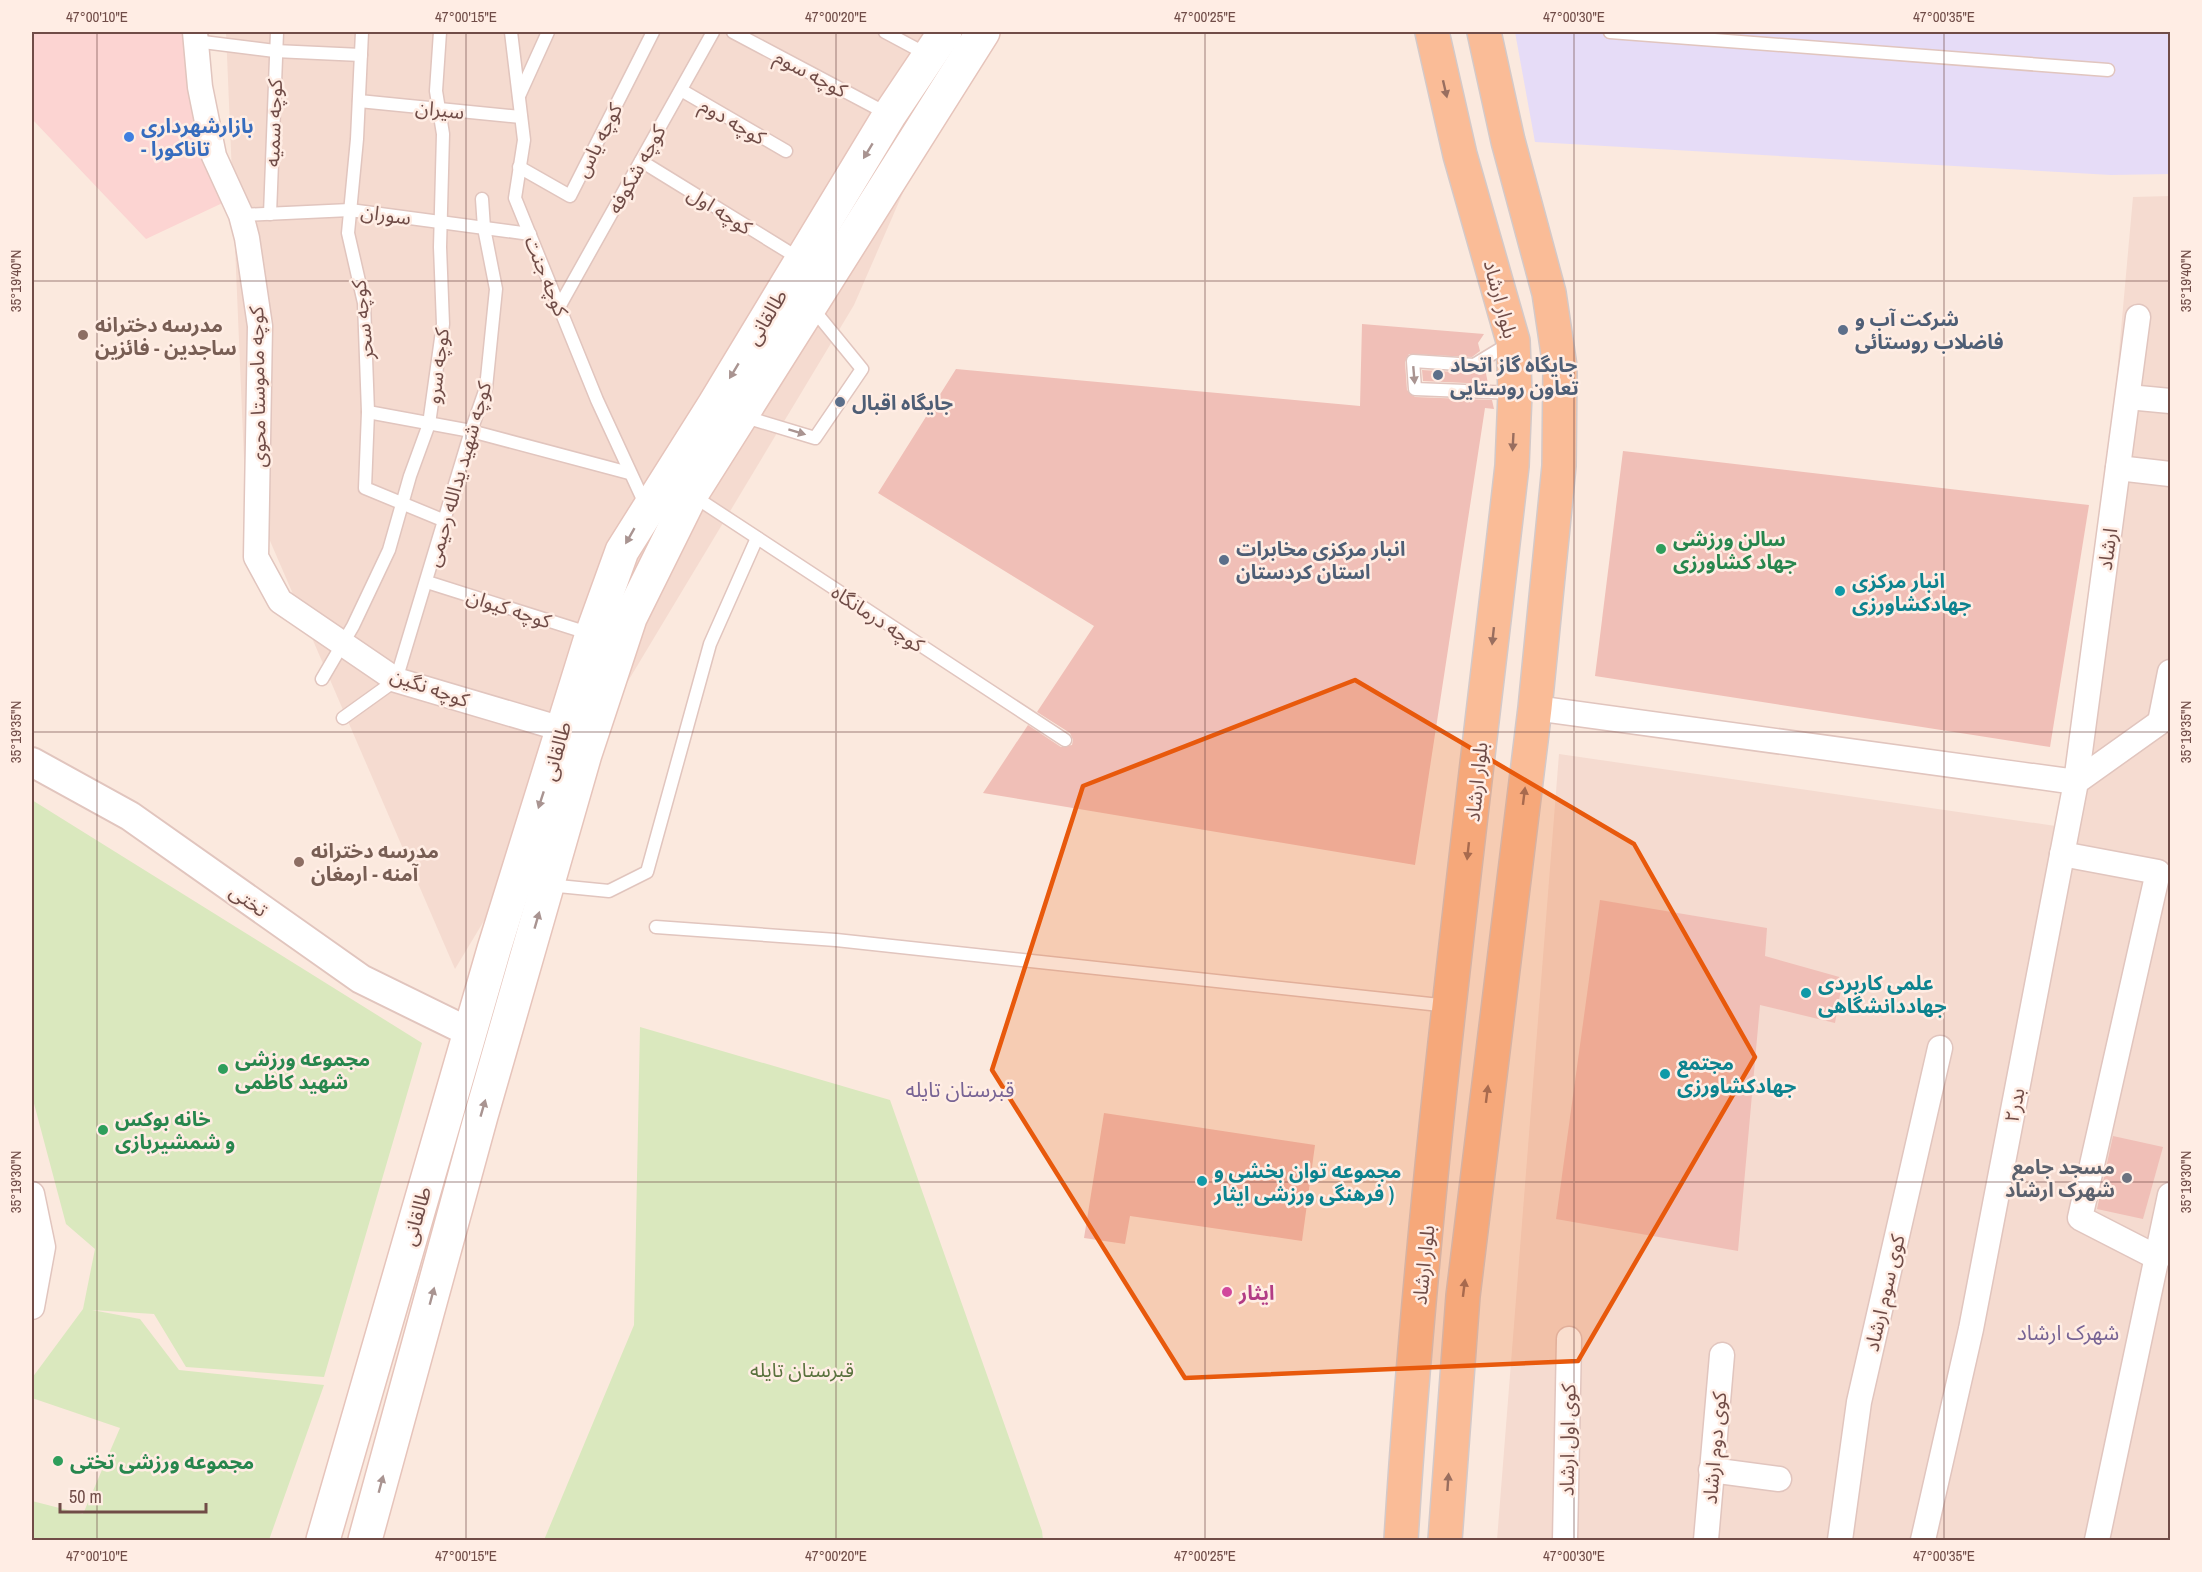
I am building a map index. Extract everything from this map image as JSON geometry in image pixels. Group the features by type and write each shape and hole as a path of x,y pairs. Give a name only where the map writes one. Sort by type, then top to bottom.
{"main road":[{"name":"طالقانی","path":"365,1540 547,885 585,754 630,618 691,495 983,32"},
{"name":"بلوار ارشاد","path":"1401,1540 1420,1290 1512,466 1515,393 1513,341 1460,155 1432,32"},
{"path":"1445,1540 1463,1296 1535,708 1559,466 1560,367 1549,293 1508,141 1484,32"},
{"name":"طالقانی","path":"323,1540 469,1032 592,634 621,551 714,405 890,114 937,44"},
{"path":"1455,972 1502,979"},
{"path":"469,1032 503,1039"}],"street":[{"name":"کوچه ماموستا محوی","path":"195,36 200,87 214,156 241,215 248,238 260,326 256,557 280,601"},
{"name":"ارشاد","path":"2076,782 2138,317"},
{"path":"2128,397 2170,401"},
{"path":"2118,468 2170,474"},
{"name":"کوچه نگین","path":"280,601 396,680 562,729"},
{"path":"1535,708 2076,782 2165,719 2170,672"},
{"name":"تختی","path":"32,762 130,816 361,979 469,1032"},
{"name":"بدر۲","path":"1923,1540 1971,1329 2076,782"},
{"path":"2062,854 2158,872 2080,1218 2158,1258"},
{"name":"کوی سوم ارشاد","path":"1840,1540 1859,1402 1940,1048"},
{"path":"32,1194 43,1247 32,1307"},
{"path":"2097,1540 2170,1195"},
{"name":"کوی اول ارشاد","path":"1565,1540 1569,1340"},
{"name":"کوی دوم ارشاد","path":"1707,1540 1722,1355"},
{"path":"1711,1470 1779,1479"}],"lane":[{"name":"کوچه سمیه","path":"270,214 275,51 278,32"},
{"name":"کوچه سحر","path":"362,32 359,101 348,232 364,303 368,412 365,488 445,521"},
{"name":"کوچه سرو","path":"322,679 343,644 389,550 402,503 429,424 443,324 440,222 443,134 436,91 440,32"},
{"name":"کوچه جنت","path":"511,32 524,140 515,198 629,473 647,508"},
{"path":"518,97 548,32"},
{"name":"کوچه یاس","path":"519,167 570,196 653,32"},
{"name":"کوچه شکوفه","path":"559,307 713,32"},
{"name":"کوچه سوم","path":"733,32 890,114"},
{"path":"885,32 937,44"},
{"path":"1610,32 2108,70"},
{"path":"195,36 275,51 361,56"},
{"name":"کوچه دوم","path":"681,90 786,151"},
{"name":"سیران","path":"359,101 521,117"},
{"name":"کوچه اول","path":"641,161 800,260"},
{"name":"کوچه شهید یدالله رحیمی","path":"396,680 486,388 496,289 484,228 482,199"},
{"name":"سوران","path":"241,215 350,210 530,234"},
{"path":"741,416 814,438 862,369 810,306"},
{"path":"1513,341 1474,365 1413,361 1415,389 1515,393"},
{"path":"368,412 471,431 629,473"},
{"name":"کوچه درمانگاه","path":"691,495 1065,740"},
{"path":"547,885 609,891 646,872 710,644 757,538"},
{"name":"کوچه کیوان","path":"427,582 592,634"},
{"path":"343,718 396,680"},
{"path":"656,927 836,940 1450,1006"}],"highlighted area":[{"path":"1355,680 1634,844 1755,1057 1578,1361 1185,1378 992,1070 1083,786"}],"shaded area":[{"name":"بازارشهرداری - تاناکورا","path":"32,32 196,32 231,199 146,239 32,119"},
{"path":"226,32 973,32 854,305 455,969 245,483"},
{"path":"1515,32 2170,32 2170,174 2111,175 1535,142"},
{"path":"2170,196 2170,1540 1497,1540 1559,754 2076,829 2133,197"}],"green space":[{"name":"مجموعه ورزشی شهید کاظمی","path":"32,800 422,1043 324,1377 186,1367 154,1314 92,1310 140,1319 179,1370 324,1385 269,1540 32,1540 32,1501 83,1514 120,1428 32,1398 32,1378 83,1309 95,1249 66,1224 32,1096"},
{"name":"قبرستان تایله","path":"640,1027 890,1100 1042,1531 1043,1540 544,1540 634,1325"}],"building":[{"name":"انبار مرکزی مخابرات استان کردستان","path":"1362,324 1484,334 1478,343 1480,351 1472,357 1409,354 1405,362 1407,390 1415,397 1492,400 1494,409 1485,408 1415,865 983,793 1028,725 1061,747 1072,745 1073,740 1070,733 1037,712 1094,626 878,493 956,369 1360,406"},
{"path":"1485,368 1488,384 1423,381 1422,370 1473,373"},
{"name":"انبار مرکزی جهادکشاورزی","path":"1623,451 2089,505 2050,747 1595,676"},
{"name":"مجتمع جهادکشاورزی","path":"1600,900 1767,928 1765,956 1843,978 1835,1023 1760,1005 1738,1251 1556,1219"},
{"name":"مجموعه توان بخشی و فرهنگی ورزشی ایثار )","path":"1104,1113 1315,1145 1302,1241 1130,1216 1125,1244 1084,1238"},
{"name":"مسجد جامع شهرک ارشاد","path":"2113,1136 2163,1147 2143,1219 2097,1209"}],"place":[{"name":"بازارشهرداری - تاناکورا","path":"129,137"},
{"name":"شرکت آب و فاضلاب روستائی","path":"1843,330"},
{"name":"مدرسه دخترانه ساجدین - فائزین","path":"83,335"},
{"name":"جایگاه گاز اتحاد تعاون روستایی","path":"1438,375"},
{"name":"جایگاه اقبال","path":"840,402"},
{"name":"سالن ورزشی جهاد کشاورزی","path":"1661,549"},
{"name":"انبار مرکزی مخابرات استان کردستان","path":"1224,560"},
{"name":"انبار مرکزی جهادکشاورزی","path":"1840,591"},
{"name":"مدرسه دخترانه آمنه - ارمغان","path":"299,862"},
{"name":"علمی کاربردی جهاددانشگاهی","path":"1806,993"},
{"name":"مجموعه ورزشی شهید کاظمی","path":"223,1069"},
{"name":"مجتمع جهادکشاورزی","path":"1665,1074"},
{"name":"خانه بوکس و شمشیربازی","path":"103,1130"},
{"name":"مسجد جامع شهرک ارشاد","path":"2127,1178"},
{"name":"مجموعه توان بخشی و فرهنگی ورزشی ایثار )","path":"1202,1181"},
{"name":"ایثار","path":"1227,1292"},
{"name":"مجموعه ورزشی تختی","path":"58,1461"}],"district":[{"name":"قبرستان تایله","path":"960,1089"},
{"name":"شهرک ارشاد","path":"2068,1332"}]}
